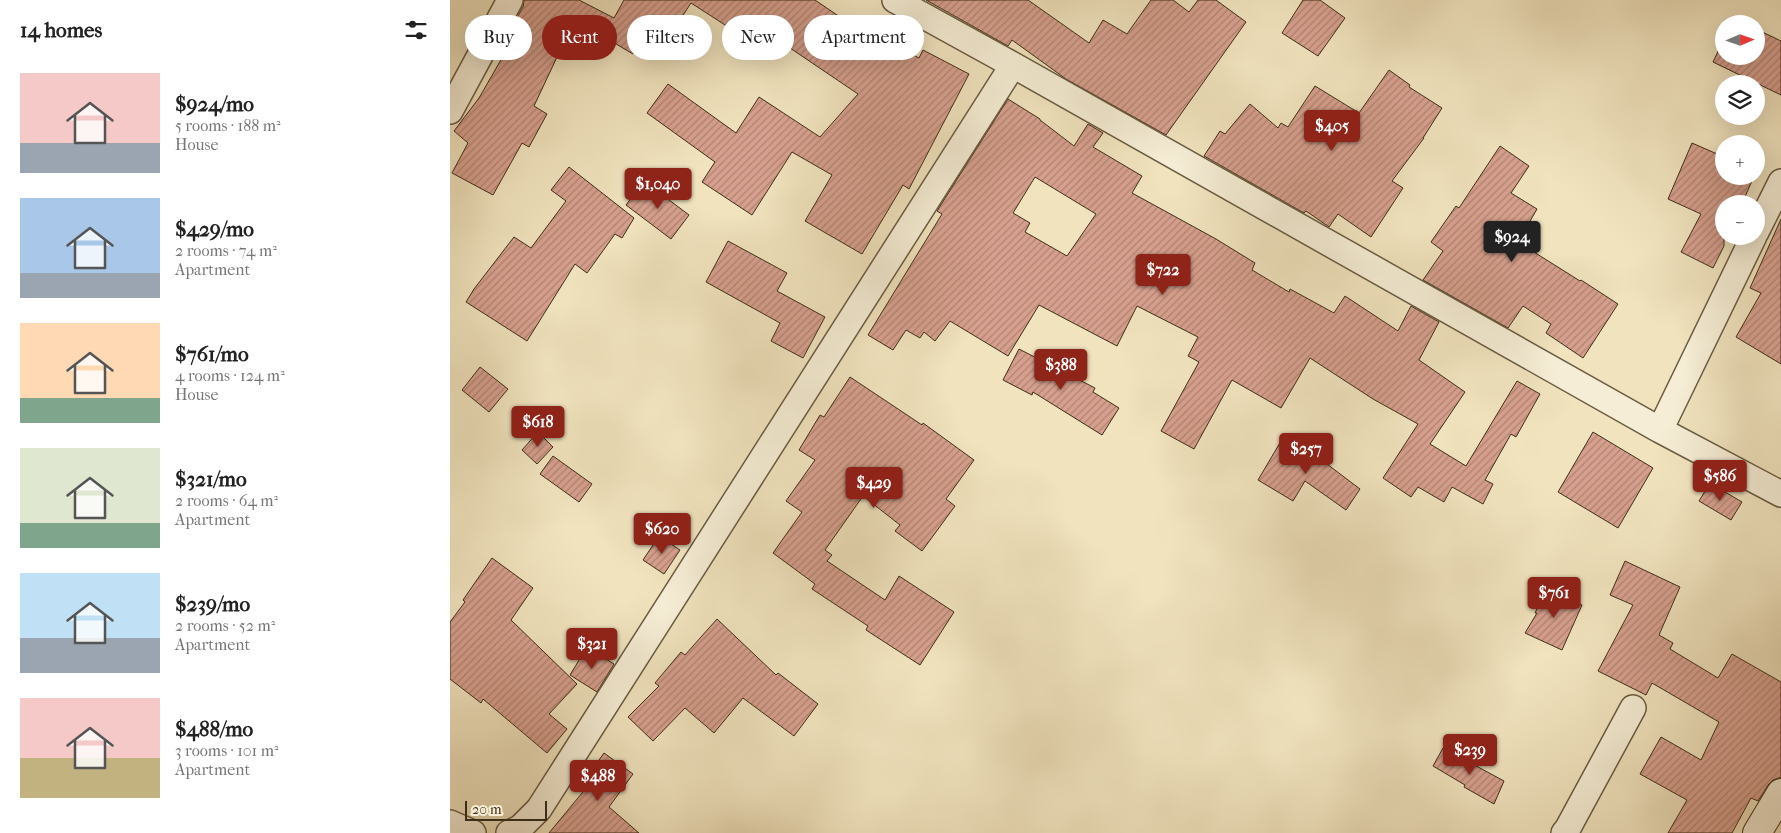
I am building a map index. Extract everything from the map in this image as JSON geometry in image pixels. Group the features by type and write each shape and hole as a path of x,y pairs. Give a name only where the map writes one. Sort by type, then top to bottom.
{"street":[{"path":"450,111 510,0"},
{"path":"895,0 1660,430 1781,494"},
{"path":"509,833 520,828 539,809 1013,65"},
{"path":"1765,214 1781,182"},
{"path":"1660,430 1750,245"},
{"path":"1564,833 1633,708"},
{"path":"1757,833 1781,793"},
{"path":"450,823 473,833"}],"building":[{"path":"524,0 579,0 608,15 542,15 542,60 556,60 534,106 547,114 529,147 522,143 493,195 452,173 468,143 454,131 479,98 501,60 532,60 532,15 518,15"},
{"path":"624,0 815,0 837,15 804,15 804,57 794,51 794,15 722,15 722,23 691,3 683,15 627,15 627,50 617,44 616,15"},
{"path":"926,0 1028,0 1089,43 1103,20 1127,34 1151,0 1173,0 1189,12 1198,0 1216,0 1246,22 1166,135 1066,79 1012,40 1008,46"},
{"path":"1303,0 1320,0 1345,18 1318,56 1282,33"},
{"path":"1765,33 1781,41 1781,95 1765,87 1765,75 1740,75 1719,65 1765,65"},
{"path":"924,51 969,74 909,189 903,185 862,254 805,221 832,175 792,152 752,215 702,182 715,162 647,113 668,84 736,133 759,97 820,137 858,94 808,60 924,60"},
{"path":"1389,70 1410,85 1409,87 1442,108 1424,138 1392,181 1403,188 1371,237 1338,214 1329,227 1306,211 1304,213 1204,156 1220,131 1225,134 1250,104 1278,128 1281,123 1288,127 1315,86 1359,113"},
{"path":"1008,99 1040,119 1074,146 1088,124 1103,133 1093,147 1142,176 1132,193 1216,239 1255,263 1252,270 1289,292 1290,289 1334,313 1345,296 1398,331 1411,306 1439,322 1419,360 1465,392 1430,444 1466,466 1517,381 1540,394 1516,437 1511,434 1485,480 1493,484 1483,504 1452,487 1444,502 1418,487 1411,497 1383,478 1418,424 1373,399 1310,358 1281,408 1232,380 1194,449 1161,431 1199,362 1188,356 1198,337 1137,306 1117,346 1039,305 1008,356 950,321 935,341 924,332 920,338 906,330 893,350 868,335 942,214 937,211","holes":["1035,177 1096,214 1067,256 1025,232 1030,223 1013,213"]},
{"path":"1692,143 1715,153 1715,185 1750,185 1746,195 1715,195 1715,245 1724,246 1713,268 1681,252 1701,214 1668,199"},
{"path":"1500,146 1529,166 1511,193 1537,209 1518,242 1618,304 1583,358 1546,333 1551,324 1523,306 1508,328 1423,280 1443,251 1431,242 1456,206 1459,208"},
{"path":"569,167 634,218 622,238 615,234 587,273 575,264 527,341 466,302 514,237 531,248 566,201 551,190"},
{"path":"644,181 689,215 671,239 626,205"},
{"path":"1781,219 1781,364 1736,337 1761,293 1750,288"},
{"path":"728,241 787,273 777,291 825,317 803,358 771,341 780,323 706,282"},
{"path":"1019,349 1095,388 1093,392 1119,408 1102,435 1033,392 1032,395 1003,380"},
{"path":"480,367 508,389 489,412 462,390"},
{"path":"850,377 922,425 923,423 974,460 946,499 955,506 922,551 895,531 900,525 863,496 825,550 832,555 827,561 885,600 899,576 954,612 920,665 866,630 868,626 812,589 815,584 773,553 802,512 786,501 815,460 799,450 820,415 824,417"},
{"path":"538,432 553,447 537,464 522,450"},
{"path":"1593,432 1653,468 1618,528 1558,492"},
{"path":"1284,436 1319,457 1360,489 1346,510 1305,481 1293,501 1258,480"},
{"path":"553,456 592,484 579,502 540,474"},
{"path":"1710,483 1742,502 1731,520 1699,501"},
{"path":"659,536 680,550 664,574 643,560"},
{"path":"492,558 533,588 511,620 577,684 549,714 567,729 547,753 483,699 481,703 450,679 450,622 465,602 463,600"},
{"path":"1625,561 1680,587 1659,635 1673,643 1670,649 1718,678 1732,654 1781,682 1781,777 1773,780 1768,785 1758,801 1751,798 1732,833 1668,833 1687,800 1640,774 1661,737 1701,760 1719,722 1652,683 1646,695 1598,671 1633,605 1610,595"},
{"path":"1546,589 1582,605 1562,650 1525,633 1537,613 1535,613"},
{"path":"717,619 776,675 778,673 818,704 794,736 743,698 714,733 685,708 653,741 628,717 659,686 655,683 681,652 685,655"},
{"path":"587,647 614,664 597,692 570,675"},
{"path":"1443,748 1504,781 1494,804 1433,766"},
{"path":"604,753 633,774 609,807 639,833 549,833 587,787 582,784"}]}
